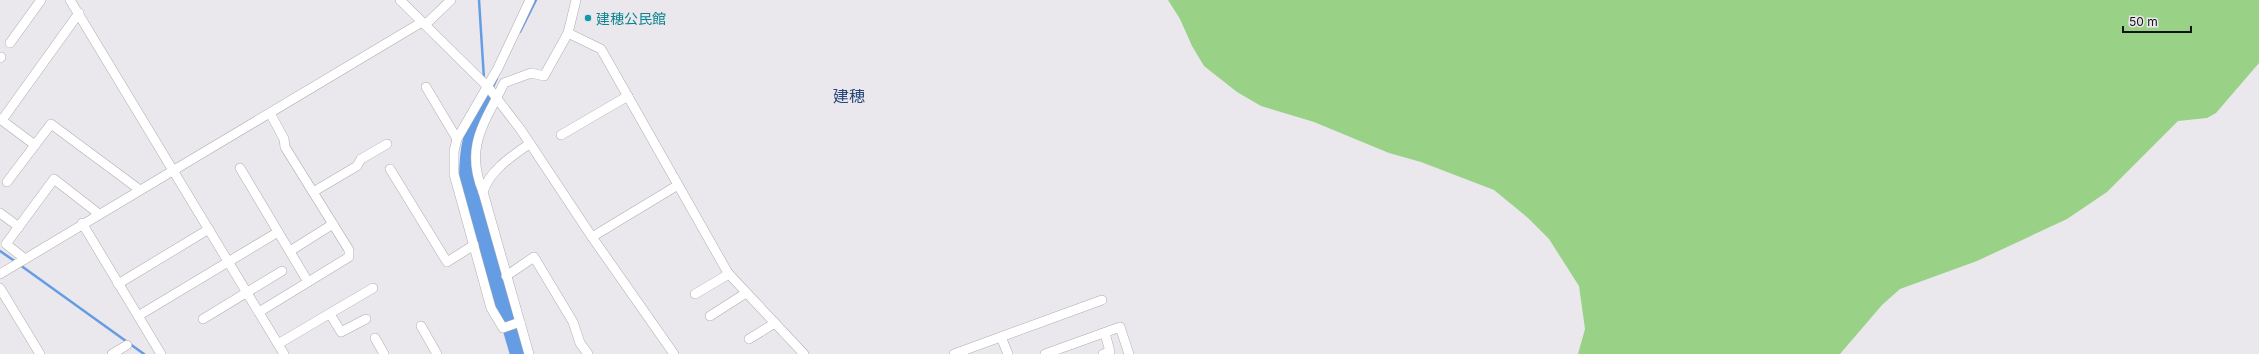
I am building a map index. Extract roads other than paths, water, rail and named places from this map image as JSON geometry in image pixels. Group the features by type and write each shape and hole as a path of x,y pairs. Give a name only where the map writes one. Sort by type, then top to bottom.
{"street":[{"path":"10,43 41,0"},
{"path":"70,0 284,354"},
{"path":"400,0 488,87 497,98 521,130 592,237 674,354"},
{"path":"0,274 82,223 423,24 451,0"},
{"path":"520,322 503,328 491,308 454,174 454,151 457,139 488,87 530,0"},
{"path":"529,354 474,157 476,141 504,83 531,73 544,76 568,34 576,0"},
{"path":"35,145 1,119 79,13"},
{"path":"568,34 601,49 729,274 804,354"},
{"path":"426,87 457,139"},
{"path":"561,135 628,96"},
{"path":"259,312 348,257 349,250 286,146 284,139 270,113"},
{"path":"7,182 51,124 140,190"},
{"path":"313,192 357,166 360,159 387,144"},
{"path":"483,192 485,183 508,159 529,144"},
{"path":"240,168 308,282"},
{"path":"390,169 447,262 474,246"},
{"path":"25,259 6,244 54,179 99,214"},
{"path":"592,237 678,185"},
{"path":"0,213 19,227"},
{"path":"82,223 160,354"},
{"path":"290,251 333,224"},
{"path":"118,284 209,229"},
{"path":"138,316 278,232"},
{"path":"506,276 534,257 573,322 580,343 588,354"},
{"path":"203,319 282,271"},
{"path":"695,294 729,274"},
{"path":"0,288 40,354"},
{"path":"278,344 373,288"},
{"path":"710,316 746,293"},
{"path":"954,354 1102,300"},
{"path":"330,314 342,332 366,319"},
{"path":"749,339 775,323"},
{"path":"421,326 437,354"},
{"path":"1045,354 1120,327 1129,354"},
{"path":"1103,354 1110,352 1105,333"},
{"path":"1001,337 1008,354"},
{"path":"375,338 384,354"},
{"path":"112,354 127,345"}],"waterway":[{"path":"479,0 484,79"},
{"path":"520,32 536,0"},
{"path":"492,89 497,78"},
{"path":"486,102 490,94"},
{"path":"486,102 473,131 469,149 467,181 518,354"},
{"path":"0,251 16,262"},
{"path":"20,265 144,354"}],"place":[{"name":"建穂公民館","path":"588,18"}],"district":[{"name":"建穂","path":"849,96"}]}
